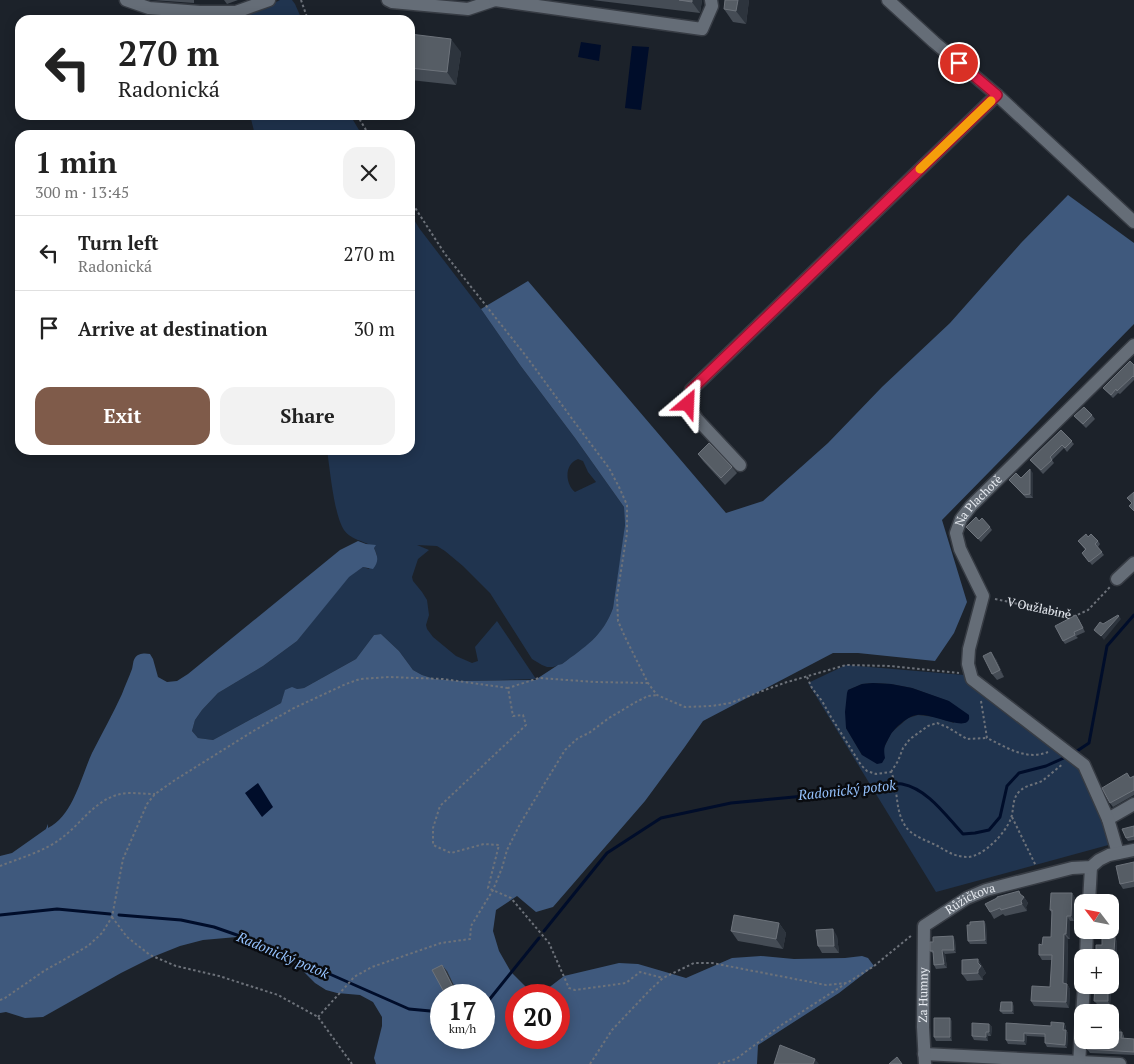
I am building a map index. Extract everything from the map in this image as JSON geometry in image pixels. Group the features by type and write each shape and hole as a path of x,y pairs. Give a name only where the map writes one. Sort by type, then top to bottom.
{"street":[{"path":"126,0 149,8 200,12 236,12 269,0"},
{"path":"388,0 392,2 468,9 495,0 702,29 712,6 711,0"},
{"path":"888,0 997,95 1134,222"},
{"path":"740,465 692,412 688,404 691,390 997,95"},
{"name":"Na Plachotě","path":"983,596 960,549 956,533 961,519 971,506 1134,345"},
{"path":"1117,580 1134,563"},
{"path":"983,596 969,649 968,664 972,679 1084,765 1108,818 1118,853"},
{"path":"1108,818 1134,804"},
{"name":"Růžičkova","path":"924,926 967,898 986,890 1072,868 1091,867 1098,860 1134,850"},
{"path":"1089,894 1091,867"},
{"name":"Za Humny","path":"924,926 923,1027 925,1059"},
{"path":"1080,1063 1084,994"},
{"path":"925,1059 1120,1064"}],"path":[{"path":"300,0 306,15"},
{"path":"415,208 445,254 526,356 609,468 619,486 627,504 627,533 617,596 618,621 648,683 657,695"},
{"name":"V Oužlabině","path":"983,596 1075,616 1088,610 1117,580"},
{"path":"318,1017 357,975 372,967 441,943 470,939 471,926 493,890 507,850 520,824 565,750 578,738 589,733 609,718 636,702 648,696 657,695 685,707 730,703 784,683 846,665 891,666 961,673 972,679"},
{"path":"0,1000 44,971 88,946 102,933 112,917 123,859 147,804 155,794 174,780 294,708 360,679 389,677 443,679 508,688 539,678 648,683"},
{"path":"807,677 812,688 861,764 867,771 876,774 891,772 898,761 902,748 910,739 928,726 936,723 967,739 987,738 1026,755 1067,751"},
{"path":"508,688 513,716 523,715 526,725 440,806 433,828 433,845 451,853 484,844 499,845 488,888 510,898 550,943 569,988 575,990 626,983 640,972 663,978"},
{"path":"981,699 987,738"},
{"path":"891,772 894,777 898,810 901,819 910,832 948,852 968,857 977,854 1004,833 1012,817 1018,792 1042,780 1067,751"},
{"path":"0,866 47,847 63,838 98,804 108,797 127,793 155,794"},
{"path":"1012,817 1041,876"},
{"path":"112,917 127,937 150,955 176,966 219,976 278,995 318,1017 352,1064"},
{"path":"718,1064 736,1059 780,1026 874,966 924,926"},
{"path":"590,1064 612,1030 650,990 663,978 694,963 712,963 826,985 847,983"}],"shaded area":[{"path":"280,0 292,0 300,15 241,15"},
{"path":"581,42 601,45 599,61 578,57"},
{"path":"632,46 649,47 641,110 625,108"},
{"path":"251,120 353,120 359,130 254,130"},
{"path":"1068,195 1134,243 1134,324 942,520 967,602 954,633 935,661 858,653 833,653 703,721 645,801 553,907 536,912 517,896 496,910 493,931 499,951 511,972 523,984 505,984 505,1049 570,1049 570,984 554,984 564,976 619,963 638,964 686,978 732,958 761,956 794,959 862,956 868,958 874,966 839,993 758,1045 757,1064 376,1064 374,1058 382,1026 382,1017 373,1002 360,995 326,990 315,983 297,965 279,953 237,937 203,940 180,946 155,956 43,1017 25,1018 6,1012 0,1013 0,856 12,853 46,829 48,824 48,828 64,815 75,795 92,753 119,701 136,656 150,654 158,677 167,682 177,681 340,550 358,541 376,545 374,548 377,561 373,569 363,567 349,577 297,641 263,666 218,693 195,720 192,731 198,738 213,740 281,703 285,690 292,687 297,689 304,688 356,659 374,635 381,634 399,651 413,670 422,675 435,679 460,681 535,680 562,664 599,634 613,608 625,525 624,507 481,309 528,281 726,513 763,501 828,443 882,387 950,323 1021,243"},
{"path":"415,221 481,309 624,507 625,525 622,549 613,608 609,618 602,630 588,645 562,664 547,667 532,659 490,593 463,566 437,546 417,545 429,550 418,559 412,577 427,600 429,615 426,625 433,637 456,656 472,663 478,661 475,647 497,621 536,679 460,681 435,679 413,670 399,651 381,634 374,635 356,659 304,688 285,691 281,703 213,740 198,738 192,731 195,720 218,693 263,666 297,641 348,577 363,567 369,569 377,555 374,548 355,539 344,530 335,503 328,455 415,455","holes":["578,459 583,461 588,472 596,482 575,492 568,479 570,465"]},
{"path":"846,665 976,676 1084,769 1112,844 936,892 808,683","holes":["862,684 891,684 912,688 948,701 954,723 935,717 918,715 908,718 891,733 883,750 862,755 846,728 848,690"]},
{"path":"873,683 912,688 949,701 969,715 969,719 967,722 958,723 922,715 910,718 892,733 885,746 885,758 882,763 877,764 862,755 846,728 845,712 848,690 862,684"},
{"path":"258,783 273,807 262,817 245,793"}],"building":[{"path":"725,0 738,0 736,11 724,9"},
{"path":"415,35 451,39 447,72 415,69"},
{"path":"1130,361 1134,365 1134,377 1117,391 1116,389 1111,395 1103,388"},
{"path":"1084,407 1092,415 1083,424 1074,416"},
{"path":"1061,430 1072,441 1065,448 1062,445 1050,457 1052,460 1041,470 1030,460"},
{"path":"709,443 732,467 721,478 698,454"},
{"path":"1030,469 1030,494 1024,495 1009,480 1016,473 1021,478"},
{"path":"1134,492 1134,511 1129,506 1132,503 1127,498"},
{"path":"976,517 979,521 982,518 990,527 978,539 966,527"},
{"path":"1086,534 1088,537 1091,534 1098,541 1095,544 1102,552 1089,562 1082,553 1086,549 1078,541"},
{"path":"1076,615 1083,628 1074,632 1075,635 1063,641 1055,626"},
{"path":"1118,615 1101,636 1094,630 1100,622 1103,624"},
{"path":"991,652 1000,670 992,674 983,656"},
{"path":"1127,773 1130,778 1134,776 1134,790 1110,803 1102,788"},
{"path":"1134,826 1134,836 1126,838 1122,829"},
{"path":"1134,862 1134,881 1120,884 1116,866"},
{"path":"1019,891 1024,897 1021,901 1022,904 990,912 985,904 997,897"},
{"path":"1051,893 1072,893 1071,916 1067,916 1066,934 1064,934 1063,983 1067,984 1066,1002 1031,1001 1032,986 1050,987 1052,955 1039,955 1039,944 1042,945 1043,937 1051,937"},
{"path":"734,915 779,923 776,939 731,931"},
{"path":"984,921 985,940 968,941 967,925 970,925 970,922"},
{"path":"833,929 834,946 818,946 816,930"},
{"path":"953,936 954,950 942,950 944,964 934,965 933,951 930,951 930,942 933,942 933,937"},
{"path":"1102,939 1115,939 1114,949 1096,949 1096,945 1102,945"},
{"path":"978,959 978,963 981,966 978,973 962,974 962,960"},
{"path":"442,965 452,984 440,984 432,970"},
{"path":"1094,994 1108,994 1108,1001 1094,1001"},
{"path":"1001,1002 1012,1002 1012,1011 1000,1011"},
{"path":"934,1018 950,1018 950,1037 934,1037"},
{"path":"1051,1022 1064,1023 1063,1030 1066,1030 1065,1045 1045,1043 1045,1034 1024,1033 1024,1041 1006,1040 1006,1023 1051,1026"},
{"path":"972,1023 989,1024 989,1032 986,1032 986,1037 972,1036"},
{"path":"1119,1032 1122,1032 1121,1038 1134,1039 1134,1052 1087,1049 1119,1049"},
{"path":"780,1045 815,1059 813,1064 774,1064"},
{"path":"897,1057 902,1064 889,1064"}],"waterway":[{"name":"Radonický potok","path":"1074,753 1089,743 1107,646 1134,615"},
{"name":"Radonický potok","path":"544,931 607,853 661,818 731,803 879,789 890,785 902,784 920,791 928,797 963,834 975,833 989,830 1000,817 1007,786 1019,773 1046,766 1066,757"},
{"name":"Radonický potok","path":"0,915 57,909 110,914"},
{"name":"Radonický potok","path":"119,915 181,920 214,927 257,942 409,1009 430,1011"},
{"name":"Radonický potok","path":"495,993 539,938"}],"slow traffic":[{"path":"920,169 991,101"}],"route":[{"path":"688,404 691,390 997,95 959,63"}]}
